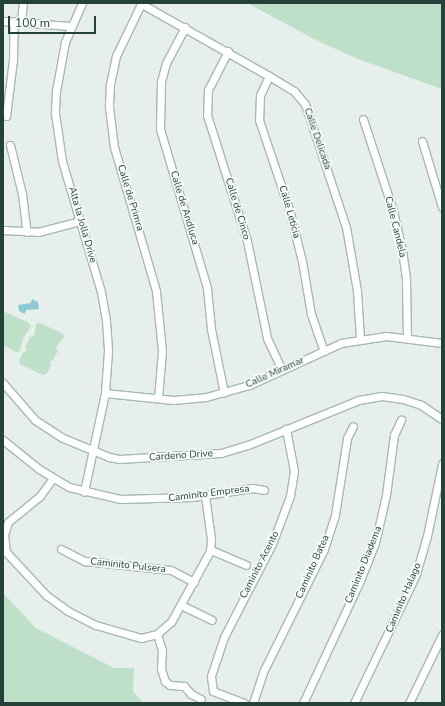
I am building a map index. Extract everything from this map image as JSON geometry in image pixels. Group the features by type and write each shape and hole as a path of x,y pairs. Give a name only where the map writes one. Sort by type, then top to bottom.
{"street":[{"path":"6,116 18,21 23,3"},
{"name":"Alta la Jolla Drive","path":"82,3 70,26 59,68 56,113 62,161 101,292 106,321 108,351 105,393 84,492"},
{"name":"Calle Delicada","path":"141,3 228,51 298,95 309,114 346,227 357,291 360,339"},
{"name":"Calle de Primra","path":"141,3 116,56 110,85 109,107 114,147 156,291 162,351 158,398"},
{"path":"3,21 70,26"},
{"name":"Calle de Andluca","path":"185,27 166,63 161,82 160,129 207,288 211,329 224,393"},
{"name":"Calle de Cinco","path":"228,51 208,90 207,115 247,241 267,338 282,370"},
{"name":"Calle Leticia","path":"269,76 260,95 259,120 289,208 302,261 311,314 324,351"},
{"name":"Calle Candela","path":"363,119 393,212 402,250 407,295 407,338"},
{"path":"422,141 442,207"},
{"path":"10,145 22,194 27,232"},
{"path":"3,230 27,232 52,230 80,221"},
{"name":"Calle Miramar","path":"105,393 173,400 224,393 250,385 324,351 360,339 386,336 442,343"},
{"name":"Cardeno Drive","path":"3,383 35,420 63,438 93,451 119,459 207,455 248,445 359,400 382,396 403,399 421,405 442,419"},
{"name":"Caminito Diadema","path":"303,703 359,583 375,543 386,495 394,434 401,420"},
{"name":"Caminito Batea","path":"253,703 264,670 324,549 334,515 347,438 353,426"},
{"name":"Caminito Acento","path":"244,703 218,695 213,691 210,682 216,656 272,544 290,496 294,471 286,429"},
{"name":"Caminito Empresa","path":"3,440 53,478 84,492 120,499 166,500 252,488 264,490"},
{"name":"Caminito Halago","path":"354,703 416,574 427,536 442,464"},
{"path":"53,478 40,496 8,522 3,534 6,552 46,595 68,611 96,625 141,638 157,634 171,622 210,550 212,539 205,495"},
{"name":"Caminito Pulsera","path":"61,549 85,561 171,570 194,582"},
{"path":"210,550 246,565"},
{"path":"181,605 212,620"},
{"path":"157,634 162,650 161,669 165,681 170,685 184,686 191,694 201,699"},
{"path":"409,703 442,636"}],"green space":[{"path":"247,3 442,3 442,89 358,59 318,41"},
{"path":"5,312 29,323 31,327 23,338 20,351 16,352 3,345 3,313"},
{"path":"40,323 63,334 64,337 56,347 58,351 53,360 50,362 51,365 47,373 43,375 20,364 19,360 23,352 27,351 25,347 30,337 34,336 36,324"},
{"path":"3,593 36,628 114,668 134,668 133,691 143,703 3,703"}],"water":[{"path":"32,299 38,302 39,309 26,310 25,314 19,311 18,305 31,303"}]}
